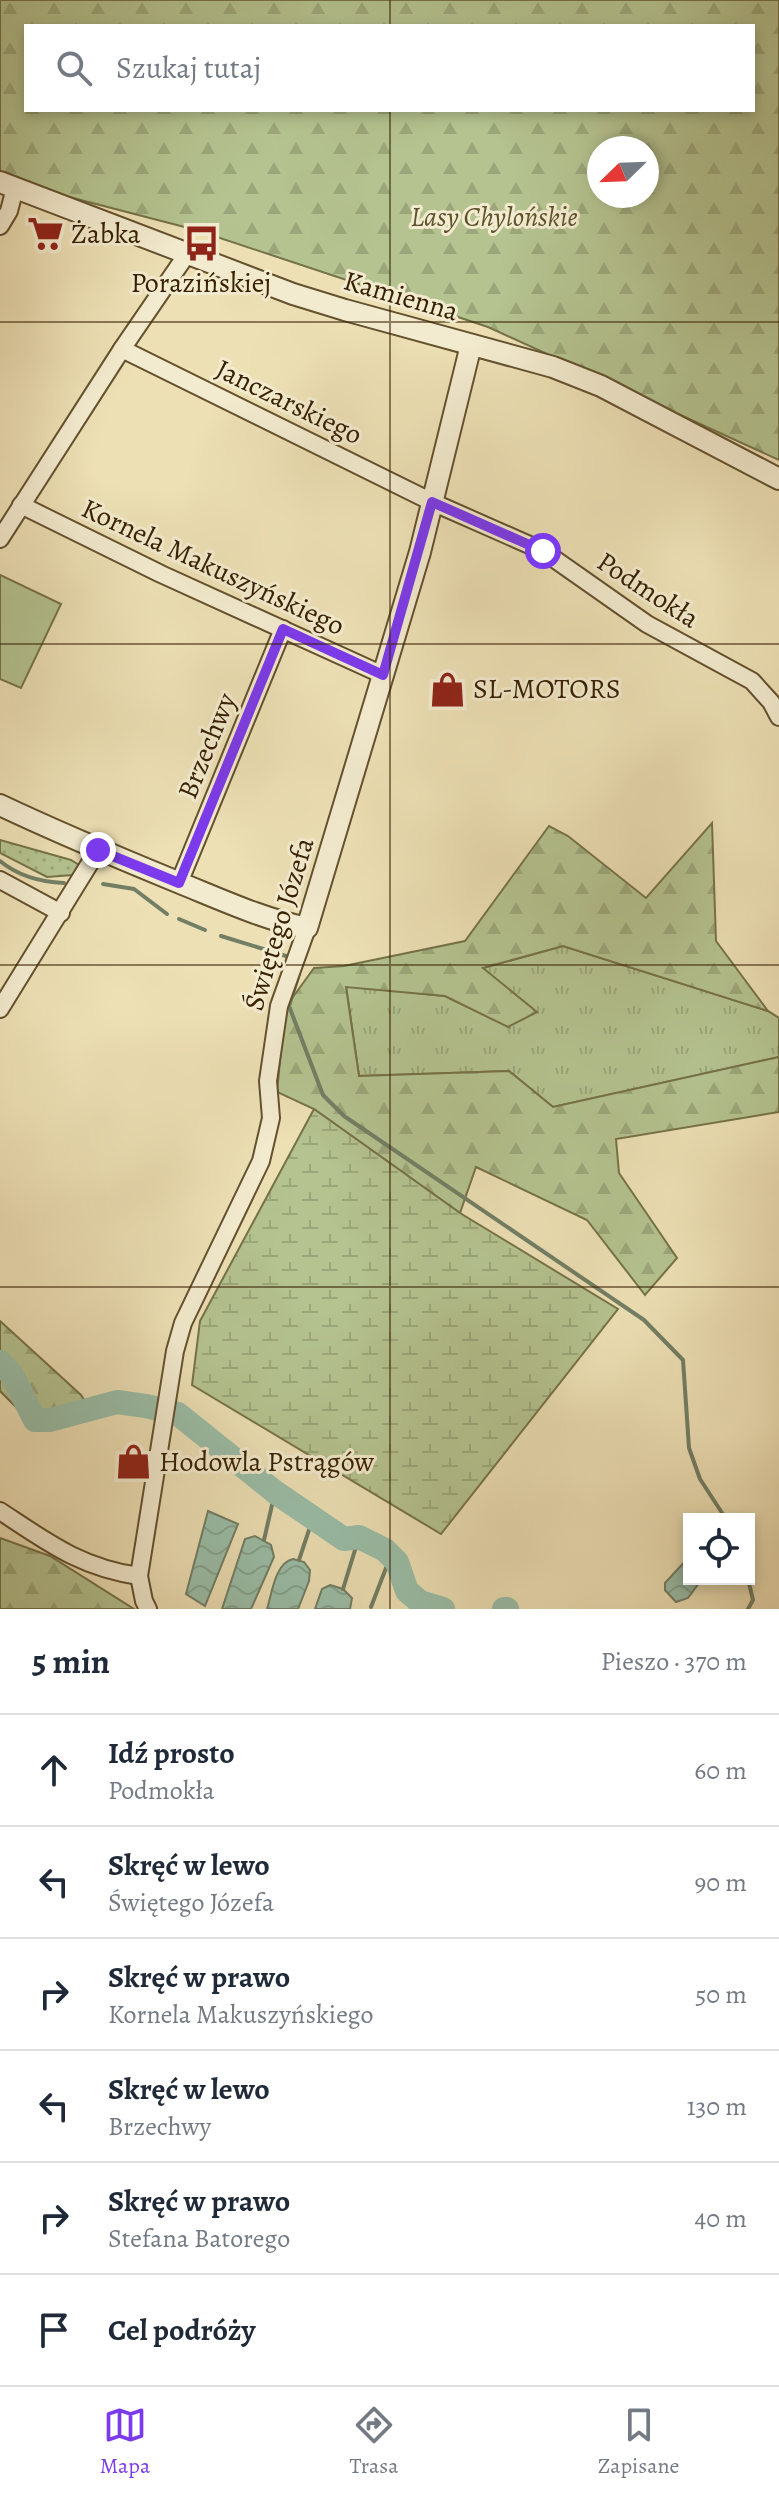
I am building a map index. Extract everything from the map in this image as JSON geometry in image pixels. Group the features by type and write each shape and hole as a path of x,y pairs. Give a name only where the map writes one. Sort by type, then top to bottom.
{"street":[{"path":"0,226 9,211 7,185"},
{"name":"Kamienna","path":"7,185 306,298 553,367 601,386 779,479"},
{"path":"0,539 187,254"},
{"name":"Świętego Józefa","path":"148,1609 139,1576 168,1392 183,1323 261,1161 271,1118 268,1081 279,1006 307,928 383,675 432,502 471,345"},
{"name":"Janczarskiego","path":"122,349 432,502"},
{"name":"Podmokła","path":"432,502 543,551 647,624 752,681 771,702 779,717"},
{"name":"Kornela Makuszyńskiego","path":"21,505 161,574 383,675"},
{"name":"Brzechwy","path":"179,883 283,629"},
{"path":"0,805 179,883 284,924 307,928"},
{"path":"0,1009 98,850"},
{"path":"0,880 61,913"},
{"path":"0,1511 88,1565 139,1576"}],"green space":[{"name":"Lasy Chylońskie","path":"0,0 779,0 779,460 488,327 196,230 23,185 0,174"},
{"path":"0,575 61,604 21,688 0,679"},
{"path":"712,823 716,941 768,1011 563,946 483,968 537,1012 508,1027 445,996 346,987 359,1076 509,1071 553,1107 779,1057 779,1112 616,1139 619,1173 677,1258 645,1295 587,1220 476,1167 460,1213 314,1109 277,1092 285,1008 314,968 344,966 465,941 549,826 568,836 646,898"},
{"path":"0,840 79,865 73,875 47,877 0,853"},
{"path":"563,946 768,1011 779,1018 779,1057 553,1107 509,1071 359,1076 346,986 445,996 509,1027 483,968"},
{"path":"314,1109 460,1213 618,1309 441,1534 192,1385 200,1321"},
{"path":"0,1321 87,1404 34,1425 0,1391"},
{"path":"0,1538 50,1556 134,1609 0,1609"}],"water":[{"path":"208,1511 238,1524 205,1606 186,1594"},
{"path":"255,1536 271,1545 274,1557 251,1609 222,1609 245,1539"},
{"path":"293,1559 304,1562 310,1570 298,1609 267,1609 278,1572"},
{"path":"683,1564 683,1585 698,1585 688,1598 676,1602 665,1590 665,1583"},
{"path":"330,1585 343,1589 352,1598 350,1609 315,1609 322,1589"}],"waterway":[{"path":"0,861 30,877 64,883"},
{"path":"103,884 134,889 167,914"},
{"path":"179,919 205,930"},
{"path":"221,936 286,956"},
{"path":"299,974 289,1006 323,1095 344,1116 644,1320 683,1360 689,1448 700,1479 722,1513"},
{"path":"0,1362 12,1375 35,1420 50,1420 117,1402 178,1414 275,1492 344,1539 359,1537 385,1550 397,1562 407,1591 420,1602 443,1609"},
{"path":"264,1540 275,1492"},
{"path":"299,1560 313,1518"},
{"path":"343,1589 359,1537"},
{"path":"371,1607 391,1555"},
{"path":"748,1609 753,1600 749,1585"},
{"path":"423,1609 425,1604"}],"place":[{"name":"Żabka","path":"45,234"},
{"name":"Porazińskiej","path":"201,243"},
{"name":"SL-MOTORS","path":"447,689"},
{"name":"Hodowla Pstrągów","path":"133,1462"}],"route":[{"path":"98,850 179,883 283,629 383,675 432,502 543,551"}]}
